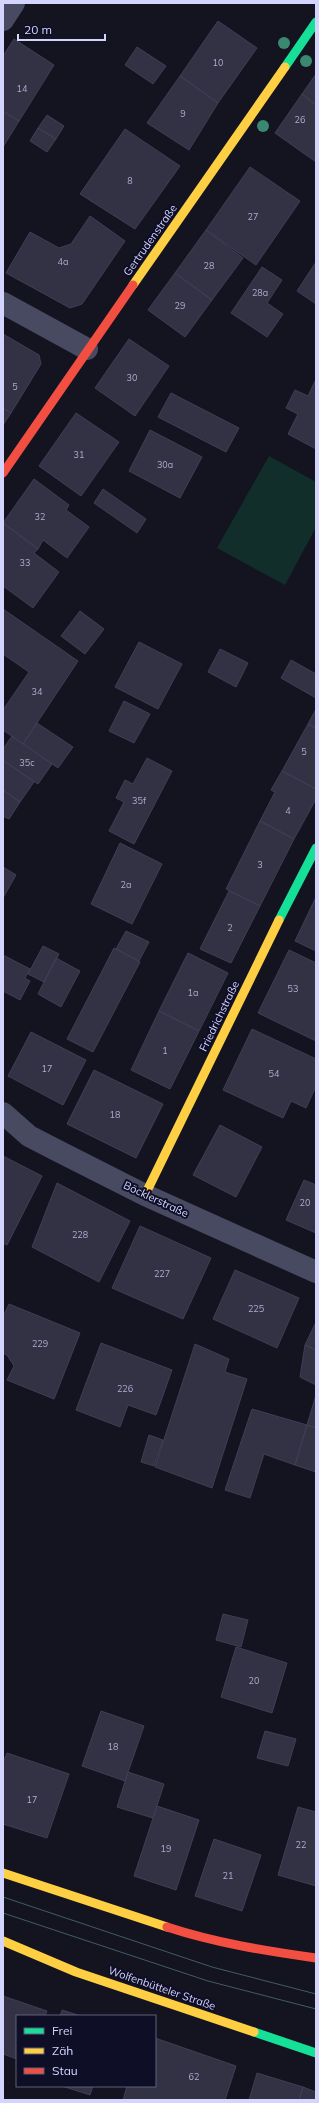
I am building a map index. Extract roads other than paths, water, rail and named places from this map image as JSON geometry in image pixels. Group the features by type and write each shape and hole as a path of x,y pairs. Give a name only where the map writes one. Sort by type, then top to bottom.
{"street":[{"path":"3,20 14,3"},
{"name":"Gertrudenstraße","path":"3,472 87,349 316,22"},
{"path":"3,303 87,349"},
{"name":"Friedrichstraße","path":"145,1195 276,926 316,848"},
{"name":"Böcklerstraße","path":"3,1113 29,1136 145,1195 316,1272"},
{"path":"3,1873 191,1936 254,1949 316,1958"},
{"name":"Wolfenbütteler Straße","path":"3,1941 76,1972 316,2053"}],"tram line":[{"path":"3,1897 212,1967 316,1994"},
{"path":"3,1913 208,1981 316,2009"}]}
